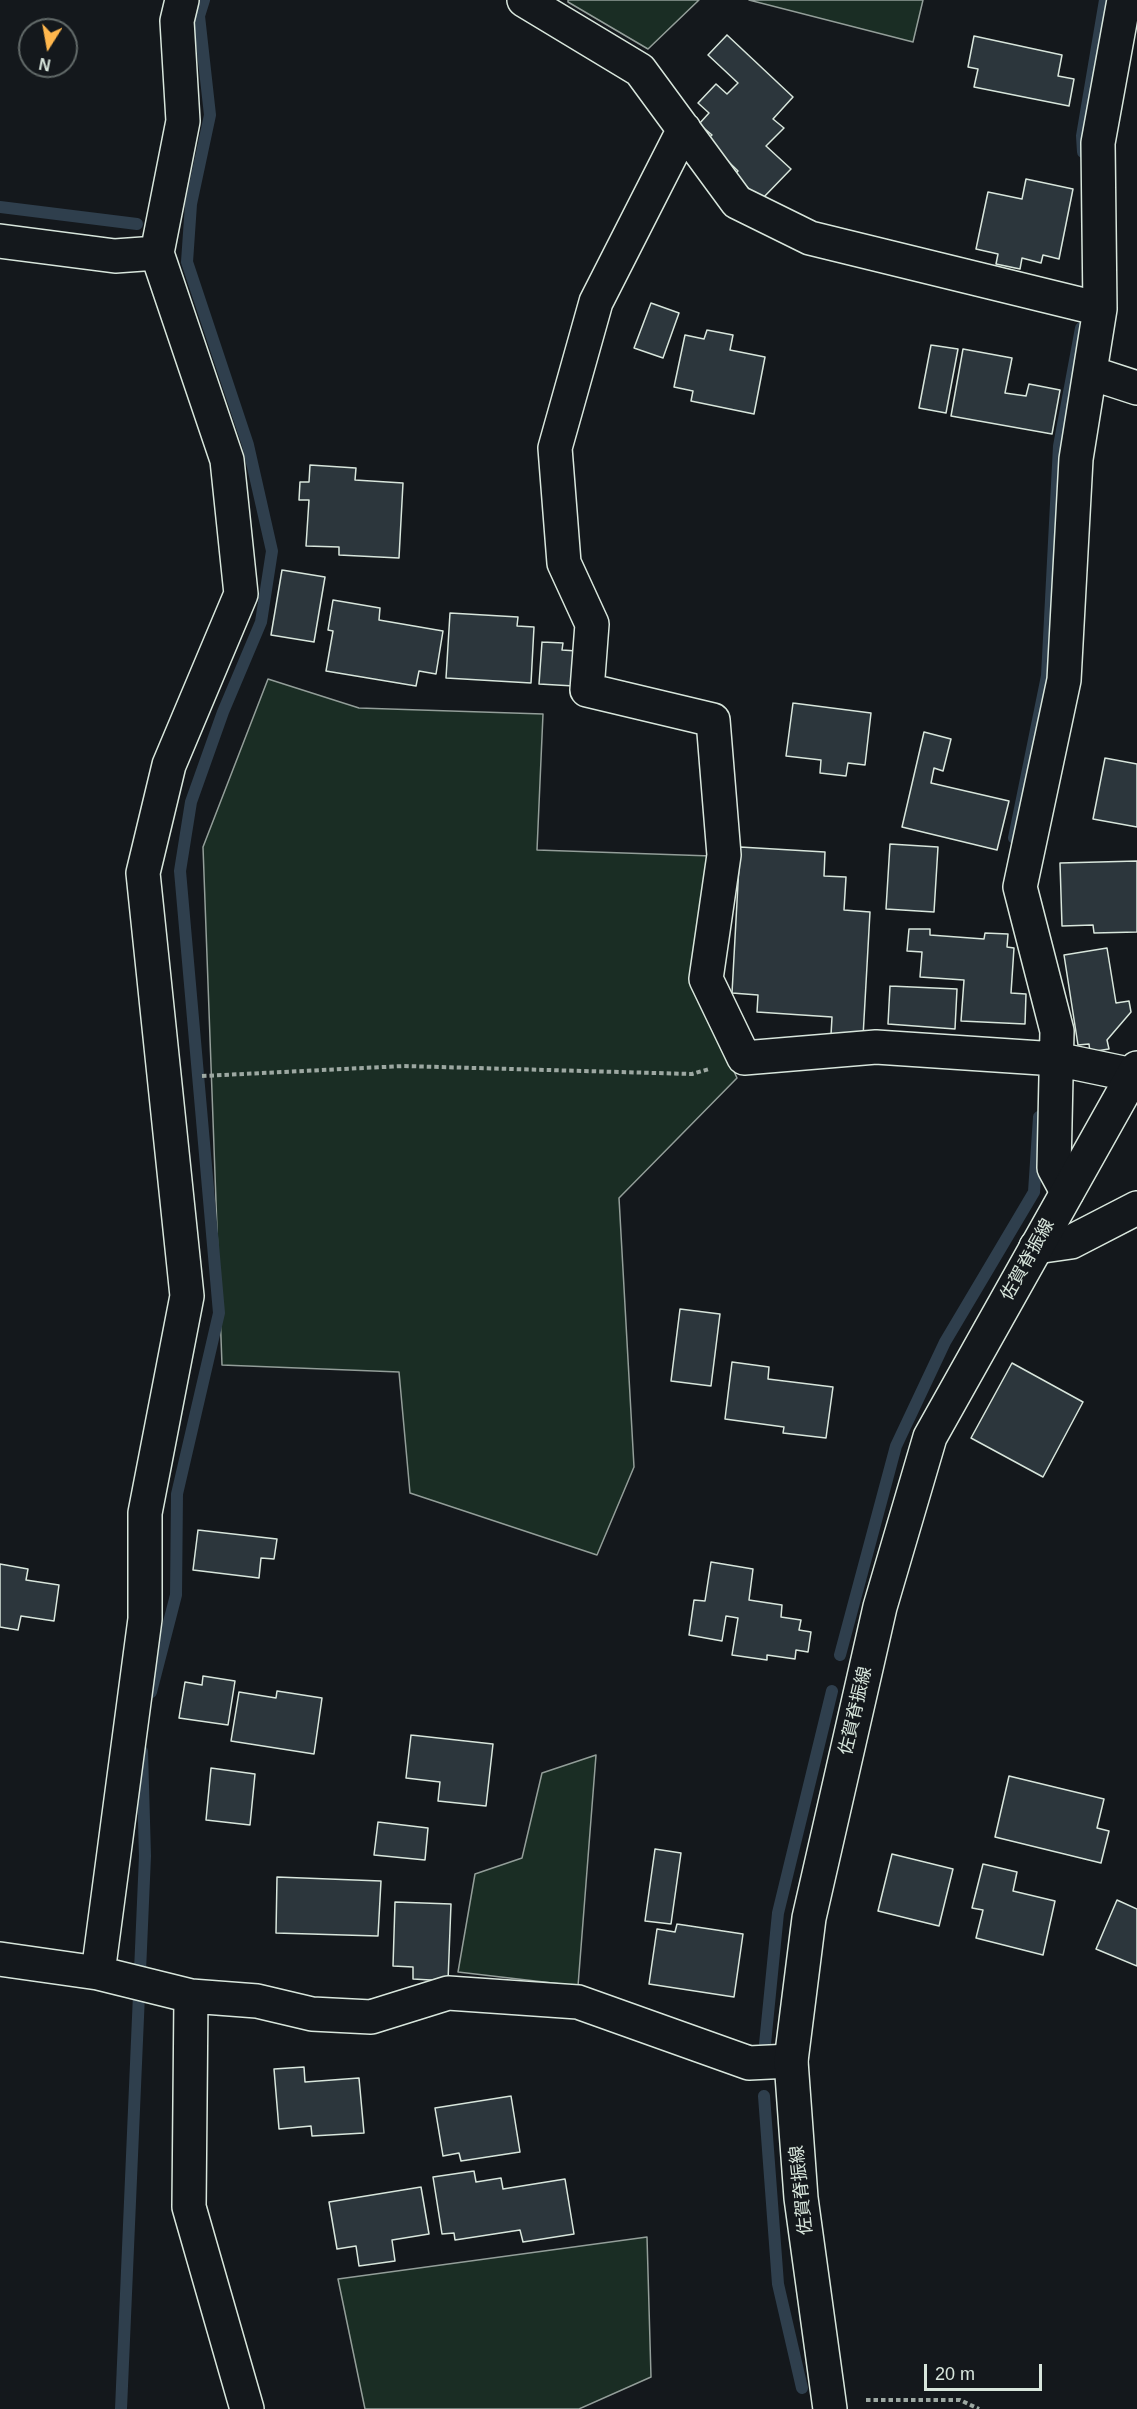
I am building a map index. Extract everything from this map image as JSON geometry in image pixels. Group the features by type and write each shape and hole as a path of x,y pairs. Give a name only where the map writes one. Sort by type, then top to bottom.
{"street":[{"path":"105,1975 145,1619 145,1513 187,1296 143,873 169,765 241,594 227,460 157,253 183,121 177,21 182,0"},
{"path":"524,0 640,70 737,202 810,238 1087,306"},
{"path":"1067,1192 1054,1168 1057,1031 1020,887 1065,680 1076,459 1091,373 1087,306 1098,143 1124,0"},
{"path":"684,129 596,302 555,448 564,563 592,624 587,690 713,720 724,855 706,979 744,1058 876,1047 1056,1059 1135,1071"},
{"path":"0,241 116,256 157,253"},
{"path":"1091,373 1137,388"},
{"name":"佐賀脊振線","path":"830,2405 801,2198 792,2061 809,1918 880,1607 930,1437 1135,1071"},
{"path":"1036,1247 1071,1242 1137,1208"},
{"path":"0,1959 105,1975 191,1996 257,2001 312,2014 371,2017 448,1993 578,2002 749,2064 792,2061"},
{"path":"191,1996 189,2207 248,2409"}],"path":[{"path":"221,1075 404,1066 692,1074 744,1058"},
{"path":"830,2405 960,2400 979,2409"}],"green space":[{"path":"568,0 699,0 648,49"},
{"path":"749,0 923,0 913,42"},
{"path":"268,679 359,708 543,714 537,850 711,856 693,979 737,1078 619,1198 634,1467 597,1555 410,1493 399,1372 222,1365 203,847"},
{"path":"596,1755 578,1986 458,1972 475,1874 522,1858 542,1773"},
{"path":"647,2237 651,2377 579,2409 365,2409 338,2279"}],"building":[{"path":"727,35 793,97 773,119 784,128 766,146 791,169 761,200 734,175 738,171 706,140 712,135 699,124 709,113 698,103 716,84 727,94 738,83 708,55"},
{"path":"974,36 1062,55 1058,76 1074,79 1069,106 974,87 978,69 968,67"},
{"path":"1026,179 1073,189 1059,259 1043,255 1041,263 1022,258 1020,269 996,264 998,254 976,249 988,192 1022,199"},
{"path":"651,303 679,313 663,358 634,348"},
{"path":"707,330 733,335 730,350 765,357 754,414 691,401 693,391 674,387 685,335 704,339"},
{"path":"931,345 958,349 946,413 919,408"},
{"path":"963,349 1012,358 1005,393 1026,396 1029,384 1060,390 1052,434 951,416"},
{"path":"310,465 356,468 355,480 403,483 399,558 339,555 339,547 306,546 309,500 299,500 300,482 309,482"},
{"path":"282,570 325,577 314,642 271,635"},
{"path":"333,600 380,608 379,620 443,631 436,674 419,671 416,686 326,671 333,631 328,630"},
{"path":"450,613 518,617 517,626 534,627 531,683 446,678"},
{"path":"542,642 563,643 562,650 577,651 574,686 539,684"},
{"path":"793,703 871,713 865,765 848,763 846,776 820,773 821,760 786,756"},
{"path":"924,732 951,739 943,771 934,768 931,783 1009,801 997,850 902,827"},
{"path":"1105,758 1137,764 1137,827 1093,819"},
{"path":"890,844 938,847 934,912 886,909"},
{"path":"740,847 825,852 824,876 846,877 844,910 870,912 863,1037 831,1035 832,1017 757,1012 758,995 732,993"},
{"path":"1137,861 1137,932 1094,933 1093,925 1062,926 1060,863"},
{"path":"909,929 930,929 930,935 984,939 985,933 1008,934 1007,947 1014,948 1011,993 1026,994 1025,1024 961,1021 964,980 920,977 922,952 907,951"},
{"path":"1107,948 1116,1003 1129,1001 1131,1012 1107,1040 1109,1049 1090,1052 1089,1044 1078,1045 1064,955"},
{"path":"890,986 957,989 955,1029 888,1024"},
{"path":"680,1309 720,1314 711,1386 671,1381"},
{"path":"732,1362 769,1367 768,1379 833,1387 826,1438 783,1433 784,1427 725,1419"},
{"path":"1012,1363 1083,1402 1043,1477 971,1438"},
{"path":"198,1530 277,1539 274,1559 261,1558 259,1578 193,1570"},
{"path":"711,1562 753,1569 749,1600 782,1605 781,1617 801,1620 799,1630 811,1632 808,1652 796,1650 795,1659 767,1655 767,1660 732,1655 738,1618 726,1616 722,1641 689,1635 694,1600 705,1601"},
{"path":"0,1564 28,1569 26,1580 59,1585 54,1621 21,1616 18,1630 0,1627"},
{"path":"203,1676 235,1681 228,1725 179,1718 185,1682 202,1685"},
{"path":"277,1691 322,1698 314,1754 231,1741 239,1692 276,1698"},
{"path":"411,1735 493,1744 486,1806 438,1801 440,1782 406,1778"},
{"path":"211,1768 255,1774 250,1825 206,1820"},
{"path":"1009,1776 1104,1799 1097,1828 1109,1831 1101,1863 995,1837"},
{"path":"378,1822 428,1828 425,1860 374,1855"},
{"path":"655,1849 681,1853 671,1924 645,1921"},
{"path":"892,1854 953,1869 939,1926 878,1911"},
{"path":"983,1864 1017,1872 1013,1891 1055,1901 1043,1955 976,1938 983,1910 972,1908"},
{"path":"277,1877 381,1881 378,1936 276,1933"},
{"path":"1117,1900 1137,1909 1137,1966 1096,1949"},
{"path":"395,1902 451,1904 448,1981 413,1979 413,1967 393,1966"},
{"path":"677,1924 743,1934 734,1997 649,1984 657,1929 675,1932"},
{"path":"304,2067 305,2082 359,2078 364,2133 312,2136 311,2126 279,2129 274,2069"},
{"path":"511,2096 520,2152 461,2161 459,2153 443,2156 435,2108"},
{"path":"474,2171 476,2182 501,2178 503,2189 565,2179 574,2234 523,2242 520,2230 455,2240 454,2233 442,2234 433,2177"},
{"path":"421,2187 429,2234 392,2240 395,2261 359,2266 356,2246 337,2249 329,2202"}],"waterway":[{"path":"151,1692 176,1595 177,1494 219,1313 180,871 191,802 223,712 261,622 272,551 248,445 187,262 191,204 210,115 199,16 204,0"},
{"path":"1083,152 1082,136 1105,0"},
{"path":"0,207 137,224"},
{"path":"1014,838 1047,676 1059,446 1081,328"},
{"path":"840,1655 896,1446 945,1342 1034,1192 1039,1117"},
{"path":"765,2044 778,1913 832,1691"},
{"path":"121,2409 145,1856 142,1751"},
{"path":"764,2096 778,2284 802,2388"}]}
